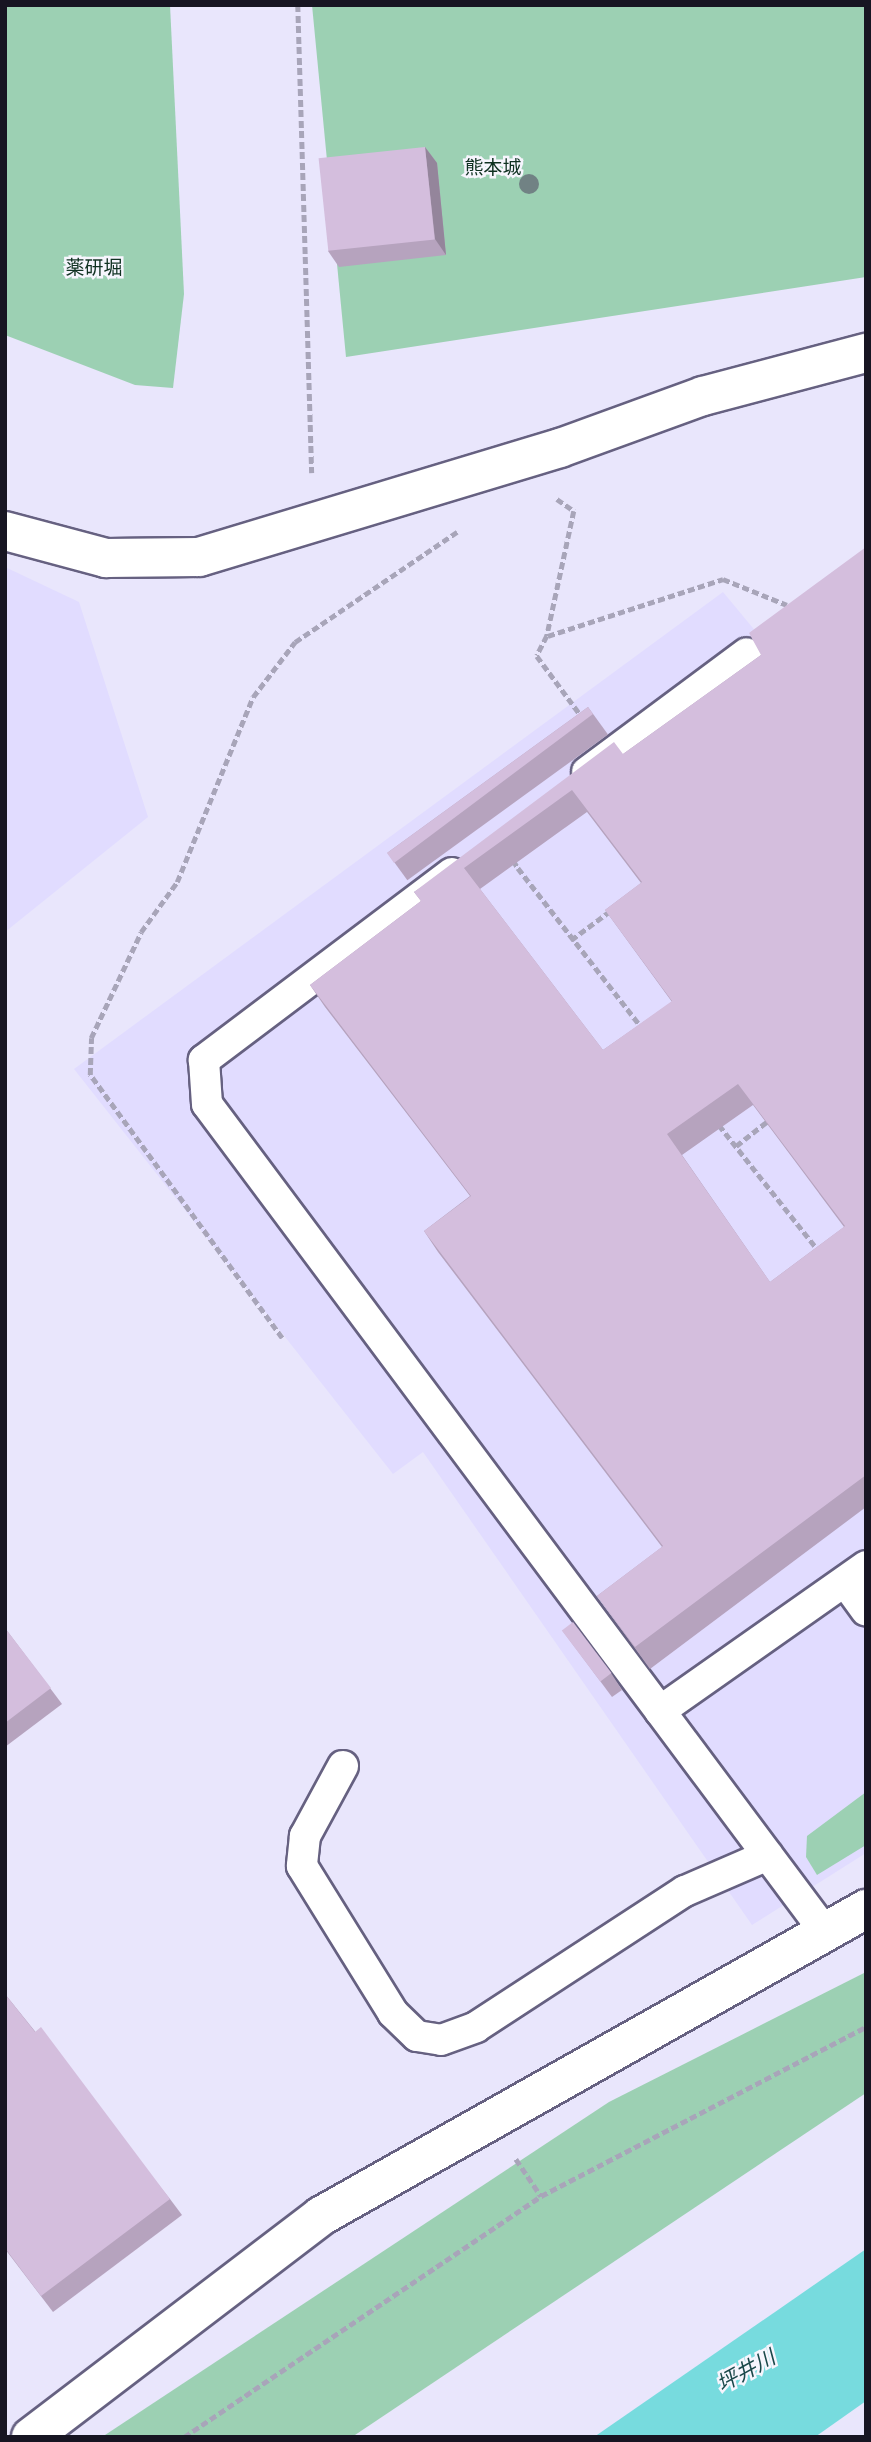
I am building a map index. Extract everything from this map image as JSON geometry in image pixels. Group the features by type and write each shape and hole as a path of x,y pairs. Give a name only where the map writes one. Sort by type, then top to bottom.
{"street":[{"path":"5,531 106,558 199,556 314,524 507,464 703,396 866,353"},
{"path":"31,2437 321,2216 866,1909"}],"lane":[{"path":"559,793 747,653"},
{"path":"493,849 204,1060 207,1104 825,1932"},
{"path":"660,1711 856,1575 866,1611"},
{"path":"343,1766 305,1836 302,1866 393,2013 417,2036 441,2040 476,2027 685,1891 768,1855"}],"path":[{"path":"298,5 314,524"},
{"path":"507,464 574,511 547,636 537,656 588,725"},
{"path":"282,1338 90,1076 91,1038 141,933 177,882 253,697 295,642 466,525"},
{"path":"547,636 723,579 783,608 795,601"},
{"path":"493,849 652,1040"},
{"path":"571,940 614,909"},
{"path":"643,1030 654,1022"},
{"path":"709,1113 821,1255"},
{"path":"736,1146 778,1113"},
{"path":"184,2437 541,2196 866,2027"}],"shaded area":[{"path":"5,567 79,602 148,817 5,932"},
{"path":"866,570 866,1853 752,1925 423,1452 393,1474 74,1069 723,592 762,639"}],"green space":[{"name":"薬研堀","path":"5,5 170,5 184,294 173,388 135,385 5,335"},
{"name":"熊本城","path":"312,5 866,5 866,277 346,357"},
{"path":"866,1792 866,1845 817,1875 806,1857 807,1836"},
{"path":"866,1972 866,2093 352,2437 102,2437 609,2102"}],"water":[{"name":"坪井川","path":"866,2249 866,2401 815,2437 594,2437"}],"building":[{"path":"425,147 435,239 328,251 319,158"},
{"path":"866,547 866,1475 635,1647 597,1596 663,1546 424,1231 471,1196 310,985 421,901 414,892 614,742 623,754 761,655 749,633","holes":["572,790 642,882 605,910 672,1001 603,1050 464,868","738,1084 845,1226 770,1282 667,1134"]},
{"path":"588,707 593,714 394,863 387,853"},
{"path":"573,1622 612,1673 600,1682 562,1630"},
{"path":"5,1628 51,1688 5,1723"},
{"path":"5,1994 35,2032 41,2027 170,2199 41,2296 5,2248"}]}
